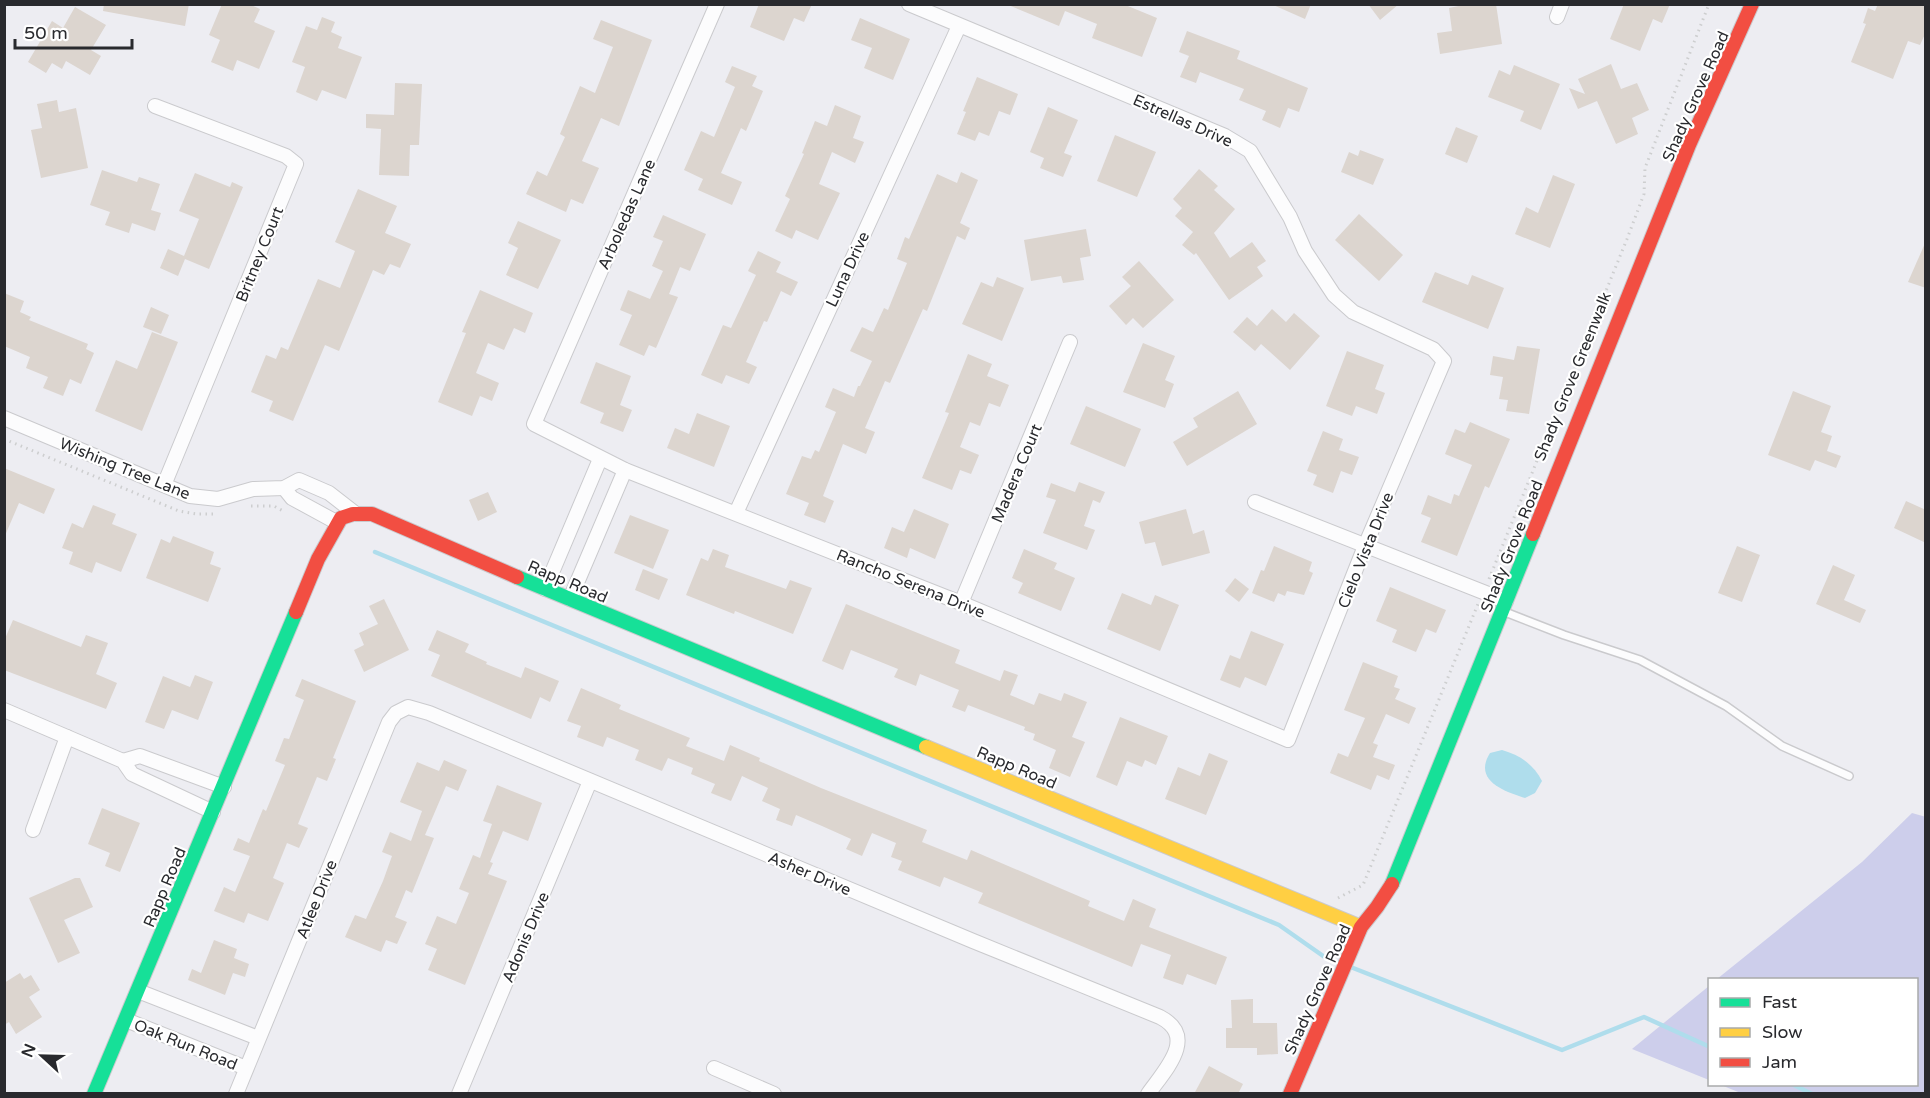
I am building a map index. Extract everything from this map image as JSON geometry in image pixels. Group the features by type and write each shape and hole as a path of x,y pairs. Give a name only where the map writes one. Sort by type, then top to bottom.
{"street":[{"name":"Arboledas Lane","path":"534,424 717,4"},
{"name":"Estrellas Drive","path":"909,4 1225,136 1250,151 1290,217 1305,251 1334,295 1353,312 1432,349 1444,361"},
{"name":"Shady Grove Road","path":"1290,1094 1361,927 1378,909 1399,870 1689,145 1752,4"},
{"name":"Luna Drive","path":"736,513 959,26"},
{"name":"Britney Court","path":"155,106 285,156 296,164 164,485"},
{"name":"Madera Court","path":"961,603 1070,342"},
{"name":"Cielo Vista Drive","path":"1288,740 1365,546 1444,361"},
{"name":"Wishing Tree Lane","path":"4,418 190,496 218,499 253,489 284,488 299,480 329,493 357,514"},
{"name":"Rancho Serena Drive","path":"534,424 625,470 961,603 1288,740"},
{"path":"545,589 600,459"},
{"path":"570,599 625,470"},
{"path":"284,488 292,498 338,523 341,518 357,514"},
{"path":"1255,502 1483,592 1504,606"},
{"name":"Rapp Road","path":"357,514 372,514 545,589 1361,927"},
{"name":"Rapp Road","path":"94,1094 318,560 338,523"},
{"name":"Asher Drive","path":"402,708 408,707 429,713 1171,1022 1179,1035 1177,1047 1167,1067 1148,1094"},
{"name":"Atlee Drive","path":"236,1094 388,722 402,708"},
{"path":"4,710 123,761 132,774 213,812"},
{"path":"33,830 67,737"},
{"path":"123,761 140,756 224,787"},
{"name":"Adonis Drive","path":"459,1094 591,782"},
{"name":"Oak Run Road","path":"138,991 258,1038"},
{"name":"Oak Run Road","path":"126,1020 246,1068"},
{"path":"714,1068 774,1094"}],"lane":[{"path":"1504,606 1564,635 1640,660 1726,706 1782,746 1849,776"}],"path":[{"name":"Shady Grove Greenwalk","path":"1338,898 1362,885 1627,239 1644,194 1645,168 1709,4"}],"shaded area":[{"path":"1502,750 1520,758 1534,770 1542,781 1535,793 1525,798 1516,795 1500,788 1488,777 1485,770 1490,753"},
{"path":"1912,813 1926,817 1925,1093 1743,1094 1723,1086 1918,1086 1918,978 1718,978 1862,862"},
{"path":"1708,987 1708,1080 1632,1049"}],"building":[{"path":"104,4 189,4 185,26 103,11"},
{"path":"222,4 249,4 260,9 254,22 275,31 259,69 237,60 233,71 211,62 220,40 209,35"},
{"path":"759,4 812,4 804,22 794,18 784,41 750,27"},
{"path":"1006,4 1123,4 1157,18 1142,57 1092,38 1097,24 1065,11 1059,26"},
{"path":"1271,4 1311,4 1305,19"},
{"path":"1368,4 1399,4 1380,20"},
{"path":"1468,4 1496,4 1502,44 1440,54 1437,33 1452,31 1449,8"},
{"path":"1624,4 1670,4 1662,23 1653,19 1640,51 1610,39"},
{"path":"1878,4 1920,4 1926,7 1926,32 1920,45 1908,41 1893,79 1851,62 1866,24 1863,23 1868,8 1875,11"},
{"path":"75,7 106,25 91,50 101,56 90,75 66,61 62,69 52,63 46,73 28,62 52,21 63,28"},
{"path":"322,17 335,22 331,32 342,37 338,48 362,57 346,99 322,90 317,101 296,92 305,67 292,62 306,26 317,30"},
{"path":"860,18 910,39 893,80 864,68 872,48 851,40"},
{"path":"601,20 652,40 619,126 601,118 582,161 599,168 583,204 571,199 566,212 526,194 537,171 547,176 565,137 560,134 580,86 595,93 613,47 593,39"},
{"path":"1187,31 1240,51 1237,59 1308,88 1299,112 1288,108 1280,128 1262,120 1266,111 1239,100 1244,89 1200,72 1196,83 1180,77 1189,56 1179,52"},
{"path":"1611,64 1621,89 1637,83 1649,110 1632,118 1638,134 1616,144 1597,101 1578,109 1569,88 1585,94 1578,79"},
{"path":"1514,65 1560,84 1541,130 1520,121 1524,111 1488,97 1499,70 1510,75"},
{"path":"732,66 757,76 752,86 763,91 746,131 741,128 721,173 742,182 732,205 698,190 703,179 684,170 701,131 714,137 735,87 725,82"},
{"path":"977,77 1018,94 1010,115 999,111 989,136 979,132 975,141 957,134 966,112 963,111"},
{"path":"395,83 422,84 419,145 410,145 409,176 379,175 381,129 366,128 366,114 394,115"},
{"path":"57,100 59,112 76,108 88,168 41,178 31,130 42,128 37,104"},
{"path":"835,105 861,116 853,138 864,142 855,163 832,152 819,184 840,193 818,240 796,230 792,239 775,231 790,199 785,196 804,154 802,153 815,121 827,126"},
{"path":"1048,107 1078,120 1064,153 1072,156 1063,177 1040,168 1044,158 1030,152"},
{"path":"1456,127 1478,136 1467,163 1445,154"},
{"path":"1115,135 1156,152 1137,197 1097,181"},
{"path":"1360,150 1384,159 1373,185 1341,172 1349,152 1358,156"},
{"path":"1199,169 1218,186 1214,190 1235,209 1214,233 1230,258 1252,242 1266,261 1257,267 1263,276 1229,300 1196,253 1194,255 1182,245 1193,232 1175,216 1182,208 1173,199"},
{"path":"102,170 137,182 139,177 160,184 151,210 161,213 155,231 132,223 129,233 105,225 110,212 90,205"},
{"path":"961,172 978,180 960,223 970,228 965,240 957,236 927,311 923,309 890,383 885,381 865,428 875,432 866,454 843,444 823,496 834,501 825,523 804,515 809,503 786,494 802,456 811,459 815,450 819,452 836,412 825,407 833,388 854,397 872,361 850,351 862,327 873,332 884,308 888,310 907,263 897,259 905,237 909,239 937,174 957,183"},
{"path":"195,173 230,187 232,182 243,187 209,269 185,259 178,276 160,268 168,249 184,256 199,219 179,211"},
{"path":"1553,175 1575,184 1550,248 1515,234 1526,207 1538,213"},
{"path":"358,189 397,206 385,233 411,244 400,268 390,264 384,275 373,270 339,351 325,345 293,421 269,411 273,401 251,392 266,355 276,359 281,347 288,350 318,279 340,288 355,251 335,242"},
{"path":"1359,214 1403,255 1379,281 1335,240"},
{"path":"663,215 706,234 690,271 680,267 669,294 678,297 656,348 649,345 644,356 619,345 632,315 620,310 628,290 650,299 663,271 652,266 663,241 653,237"},
{"path":"518,221 561,240 538,289 506,275 518,248 508,243"},
{"path":"1086,229 1091,256 1080,258 1084,280 1063,283 1061,276 1031,281 1024,240"},
{"path":"1926,241 1926,288 1908,282"},
{"path":"758,251 781,262 776,272 798,282 791,296 781,291 767,322 764,321 746,362 757,367 749,384 726,375 722,384 701,375 723,325 731,328 756,275 748,271"},
{"path":"1139,261 1174,300 1143,328 1133,318 1126,325 1109,306 1131,286 1122,277"},
{"path":"1435,272 1468,285 1472,275 1504,288 1488,329 1422,302"},
{"path":"997,277 1024,288 1002,341 962,324 981,282 993,287"},
{"path":"480,290 533,313 525,333 514,328 504,350 488,343 476,373 499,383 492,401 480,396 472,416 438,402 466,333 462,332"},
{"path":"4,293 24,301 20,312 31,317 29,320 88,344 86,349 94,353 81,384 70,379 63,396 43,388 48,377 26,368 30,357 4,346"},
{"path":"151,307 169,315 161,334 143,327"},
{"path":"1272,309 1286,322 1294,313 1320,336 1290,370 1261,344 1255,351 1233,332 1247,317 1257,326"},
{"path":"152,332 178,342 142,431 95,411 116,360 137,369"},
{"path":"1143,343 1175,356 1165,380 1174,384 1165,408 1123,392"},
{"path":"1517,346 1540,349 1529,414 1506,411 1508,400 1499,399 1503,377 1490,375 1493,356 1514,360"},
{"path":"1347,351 1384,365 1375,389 1385,393 1377,414 1356,406 1352,416 1326,406"},
{"path":"968,354 992,364 987,376 1009,385 1000,407 989,403 980,426 970,422 960,447 979,455 971,474 960,470 952,490 922,478 949,413 945,412"},
{"path":"596,362 631,376 620,405 632,410 623,432 600,423 604,413 580,403"},
{"path":"1238,391 1257,424 1187,466 1173,442 1198,427 1193,418"},
{"path":"1793,391 1831,406 1821,432 1832,436 1827,451 1841,456 1836,468 1815,460 1810,471 1768,455"},
{"path":"1086,406 1141,429 1125,467 1070,444"},
{"path":"697,413 730,426 714,467 667,448 675,428 689,434"},
{"path":"1470,422 1510,439 1489,488 1485,486 1457,556 1421,542 1431,518 1421,514 1428,495 1451,504 1454,494 1459,496 1472,465 1445,454 1455,429 1465,433"},
{"path":"1323,431 1343,439 1339,450 1359,457 1352,475 1341,471 1333,493 1313,485 1317,475 1307,471"},
{"path":"4,468 55,489 44,514 19,503 4,538"},
{"path":"1079,482 1105,492 1100,503 1093,500 1084,526 1095,530 1087,550 1043,533 1056,500 1046,497 1051,483 1075,492"},
{"path":"488,492 497,512 478,521 469,500"},
{"path":"1906,501 1926,510 1926,543 1894,528"},
{"path":"93,505 116,514 112,524 137,534 121,572 96,562 92,573 69,564 73,552 62,548 72,523 83,528"},
{"path":"914,509 949,524 935,559 910,548 907,558 884,548 892,527 904,532"},
{"path":"1186,509 1193,534 1204,530 1210,553 1162,566 1155,542 1145,544 1139,522"},
{"path":"630,515 669,530 653,569 614,553"},
{"path":"173,536 214,552 210,564 221,568 208,602 146,578 161,539 170,543"},
{"path":"1274,546 1312,562 1309,571 1313,573 1304,595 1287,591 1285,596 1278,593 1274,602 1252,593"},
{"path":"1737,546 1760,555 1742,602 1718,593"},
{"path":"713,549 729,555 725,567 786,589 790,580 812,588 793,634 686,595 701,558 708,561"},
{"path":"1024,549 1057,563 1054,569 1075,578 1061,611 1018,593 1023,583 1012,578"},
{"path":"1833,565 1855,575 1844,600 1866,610 1860,623 1816,604"},
{"path":"643,569 668,579 659,600 635,590"},
{"path":"1235,578 1249,589 1239,602 1225,591"},
{"path":"1390,587 1446,610 1436,633 1426,629 1416,652 1392,642 1397,630 1376,621"},
{"path":"1122,593 1151,605 1155,595 1179,605 1160,651 1107,629"},
{"path":"384,599 409,650 364,672 354,650 364,645 359,633 378,624 369,606"},
{"path":"846,604 960,650 955,663 1000,681 1004,670 1018,675 1010,695 1034,705 1039,693 1061,701 1064,693 1087,702 1072,737 1085,742 1070,777 1049,768 1056,750 1033,740 1035,734 1024,730 1025,727 968,705 965,712 952,707 959,690 920,674 916,686 894,677 898,669 851,650 843,670 822,661"},
{"path":"13,620 81,647 86,635 108,643 96,674 117,683 106,709 4,670 4,641"},
{"path":"437,630 469,644 465,652 487,662 486,664 521,678 525,667 559,681 550,702 540,697 531,719 431,676 440,655 428,650"},
{"path":"1251,631 1284,644 1266,686 1245,677 1240,688 1220,680 1230,655 1240,659"},
{"path":"1363,662 1398,676 1394,687 1400,689 1395,699 1416,708 1409,724 1386,714 1373,743 1378,745 1373,757 1395,765 1389,780 1377,775 1371,790 1330,773 1338,753 1348,757 1365,718 1344,710"},
{"path":"195,675 213,682 198,720 172,710 164,729 145,722 163,676 190,687"},
{"path":"302,679 356,701 333,758 336,759 327,781 317,777 298,824 308,828 299,848 287,843 273,878 284,883 268,921 248,913 244,923 214,911 224,887 235,892 250,856 233,850 238,838 249,843 263,809 266,811 285,765 275,761 284,738 289,739 304,700 295,696"},
{"path":"581,688 621,705 619,709 690,738 686,746 724,761 730,745 760,758 759,761 821,788 927,830 922,842 967,860 971,850 1090,901 1088,906 1124,921 1133,899 1156,909 1149,927 1227,957 1216,985 1187,974 1183,985 1163,978 1171,955 1141,944 1132,967 978,903 983,893 944,877 940,887 898,870 902,861 891,857 896,843 872,833 862,856 846,849 851,839 796,815 792,826 776,820 780,809 762,801 768,788 742,776 731,801 711,793 715,784 691,774 693,768 668,758 662,771 635,760 639,750 607,737 603,747 577,737 581,726 567,721"},
{"path":"1120,717 1168,736 1156,765 1145,760 1142,767 1127,761 1117,786 1096,777"},
{"path":"1209,753 1228,761 1206,815 1165,799 1178,767 1200,776"},
{"path":"444,760 467,770 458,791 446,786 425,835 434,838 412,893 406,890 395,917 407,922 397,944 386,940 381,952 345,937 355,915 366,919 383,881 392,856 382,852 390,832 411,841 422,811 400,802 417,762 439,771"},
{"path":"497,785 542,803 528,841 503,831 490,862 493,863 488,874 507,881 465,985 428,970 437,949 425,944 437,916 456,924 469,893 459,889 473,855 480,858 492,824 483,821"},
{"path":"102,808 140,823 120,872 105,866 110,853 88,844"},
{"path":"75,878 80,878 93,907 64,920 80,953 58,963 29,898"},
{"path":"214,940 237,949 234,958 249,964 245,977 233,973 225,995 188,980 192,969 201,973"},
{"path":"20,973 24,979 31,975 40,990 29,997 42,1017 16,1034 9,1022 4,1025 4,983"},
{"path":"1253,999 1253,1023 1277,1023 1278,1054 1257,1055 1257,1048 1226,1048 1226,1028 1232,1028 1231,1000"},
{"path":"1209,1066 1243,1084 1238,1094 1194,1094"}],"waterway":[{"path":"375,552 1279,925 1326,958 1340,963"},
{"path":"1348,966 1562,1050 1644,1017 1708,1046"},
{"path":"1796,1086 1812,1094"}],"traffic: fast":[{"path":"1392,884 1533,534"},
{"path":"517,577 926,747"},
{"path":"94,1094 296,612"}],"traffic: slow":[{"path":"926,747 1361,927"}],"traffic: jam":[{"path":"1533,534 1689,145 1752,4"},
{"path":"296,612 318,559 341,518 353,514 372,514 517,577"},
{"path":"1290,1094 1361,927 1392,884"}]}
